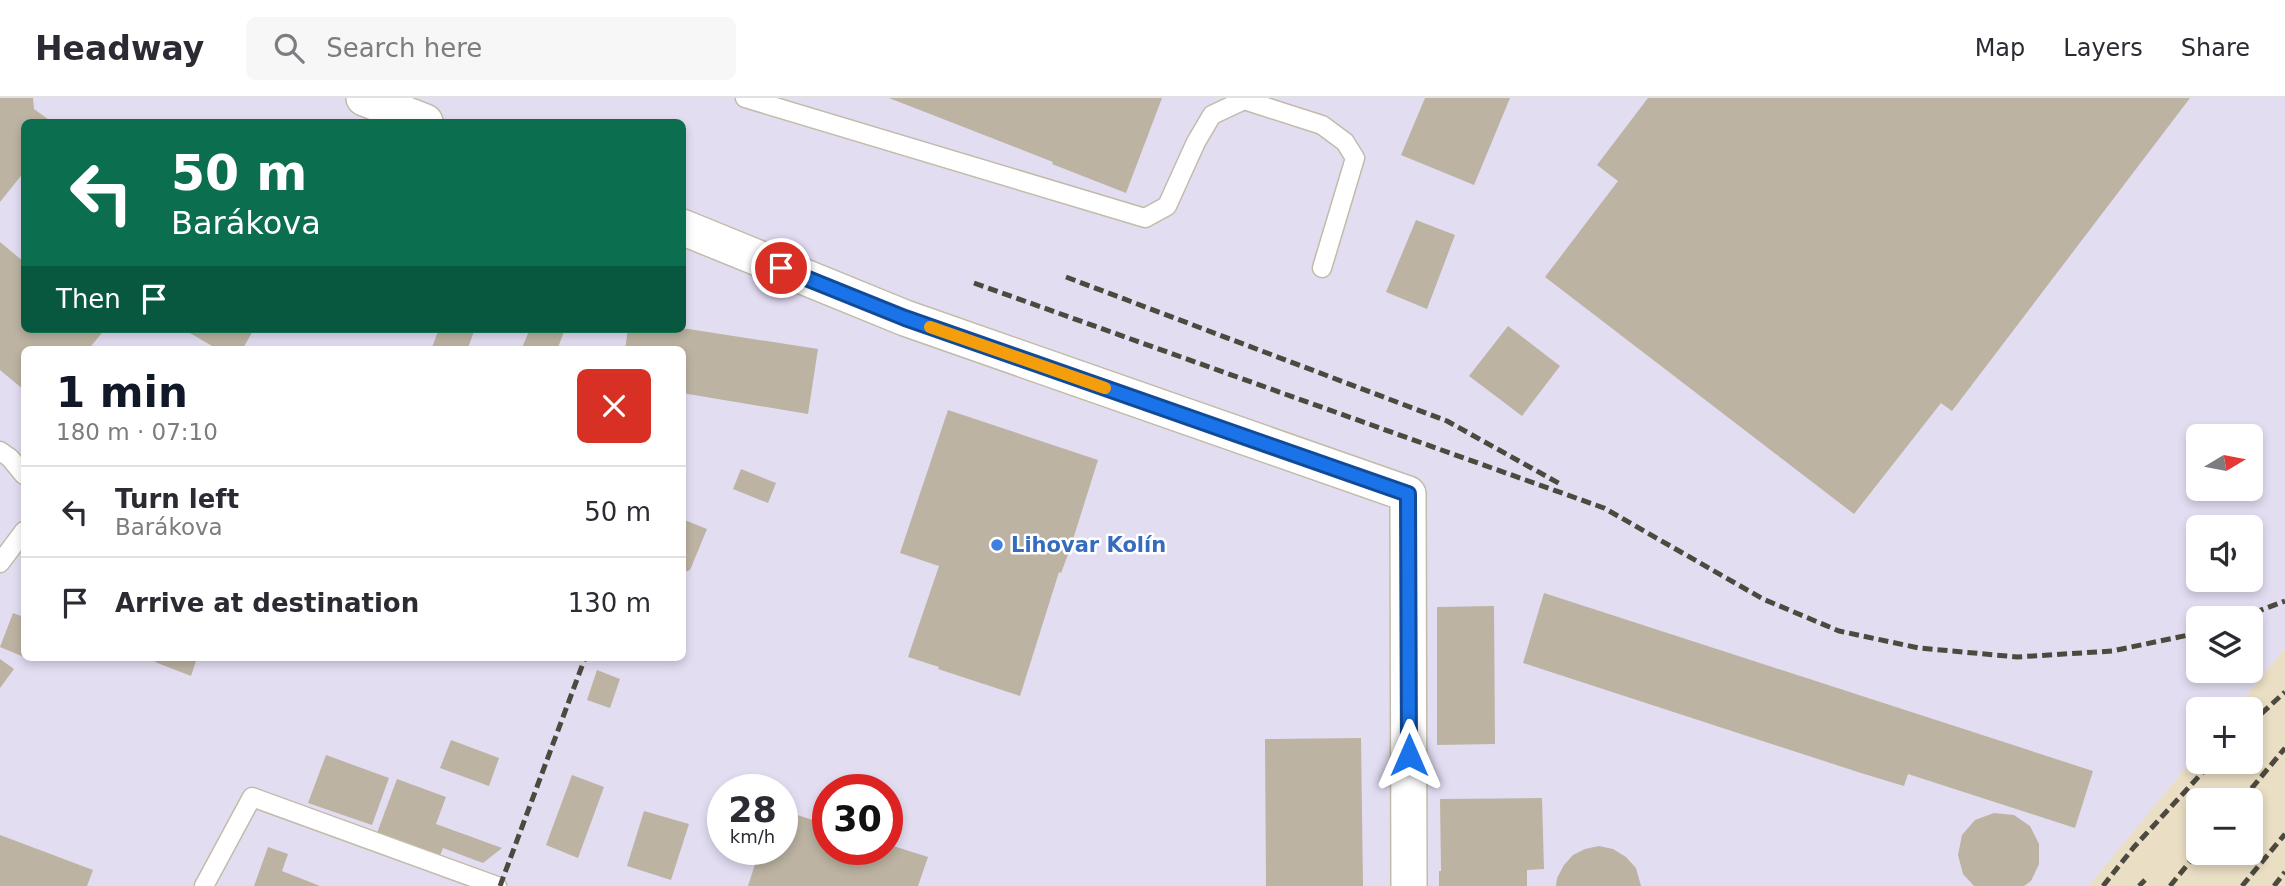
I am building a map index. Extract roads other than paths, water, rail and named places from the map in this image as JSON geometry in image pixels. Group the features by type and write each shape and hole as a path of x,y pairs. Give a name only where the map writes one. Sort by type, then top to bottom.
{"street":[{"path":"364,98 417,119"},
{"path":"686,230 905,318 1408,494 1409,886"}],"lane":[{"path":"745,98 1145,218 1167,206 1196,142 1212,115 1244,100 1322,125 1345,142 1355,159 1322,268"},
{"path":"0,451 21,471"},
{"path":"0,563 21,535"},
{"path":"204,886 252,797 497,886"}],"railway":[{"path":"1066,277 1447,421 1562,485"},
{"path":"974,283 1604,508 1763,599 1839,631 1919,648 2017,657 2112,651 2186,636"},
{"path":"2263,609 2285,601"},
{"path":"500,886 584,661"},
{"path":"2263,712 2285,692"},
{"path":"2252,788 2285,748"},
{"path":"2103,886 2134,847 2201,774"},
{"path":"2242,886 2285,834"},
{"path":"2170,886 2187,865"},
{"path":"2274,886 2285,872"},
{"path":"2139,886 2145,880"}],"place":[{"name":"Lihovar Kolín","path":"997,545"}]}
